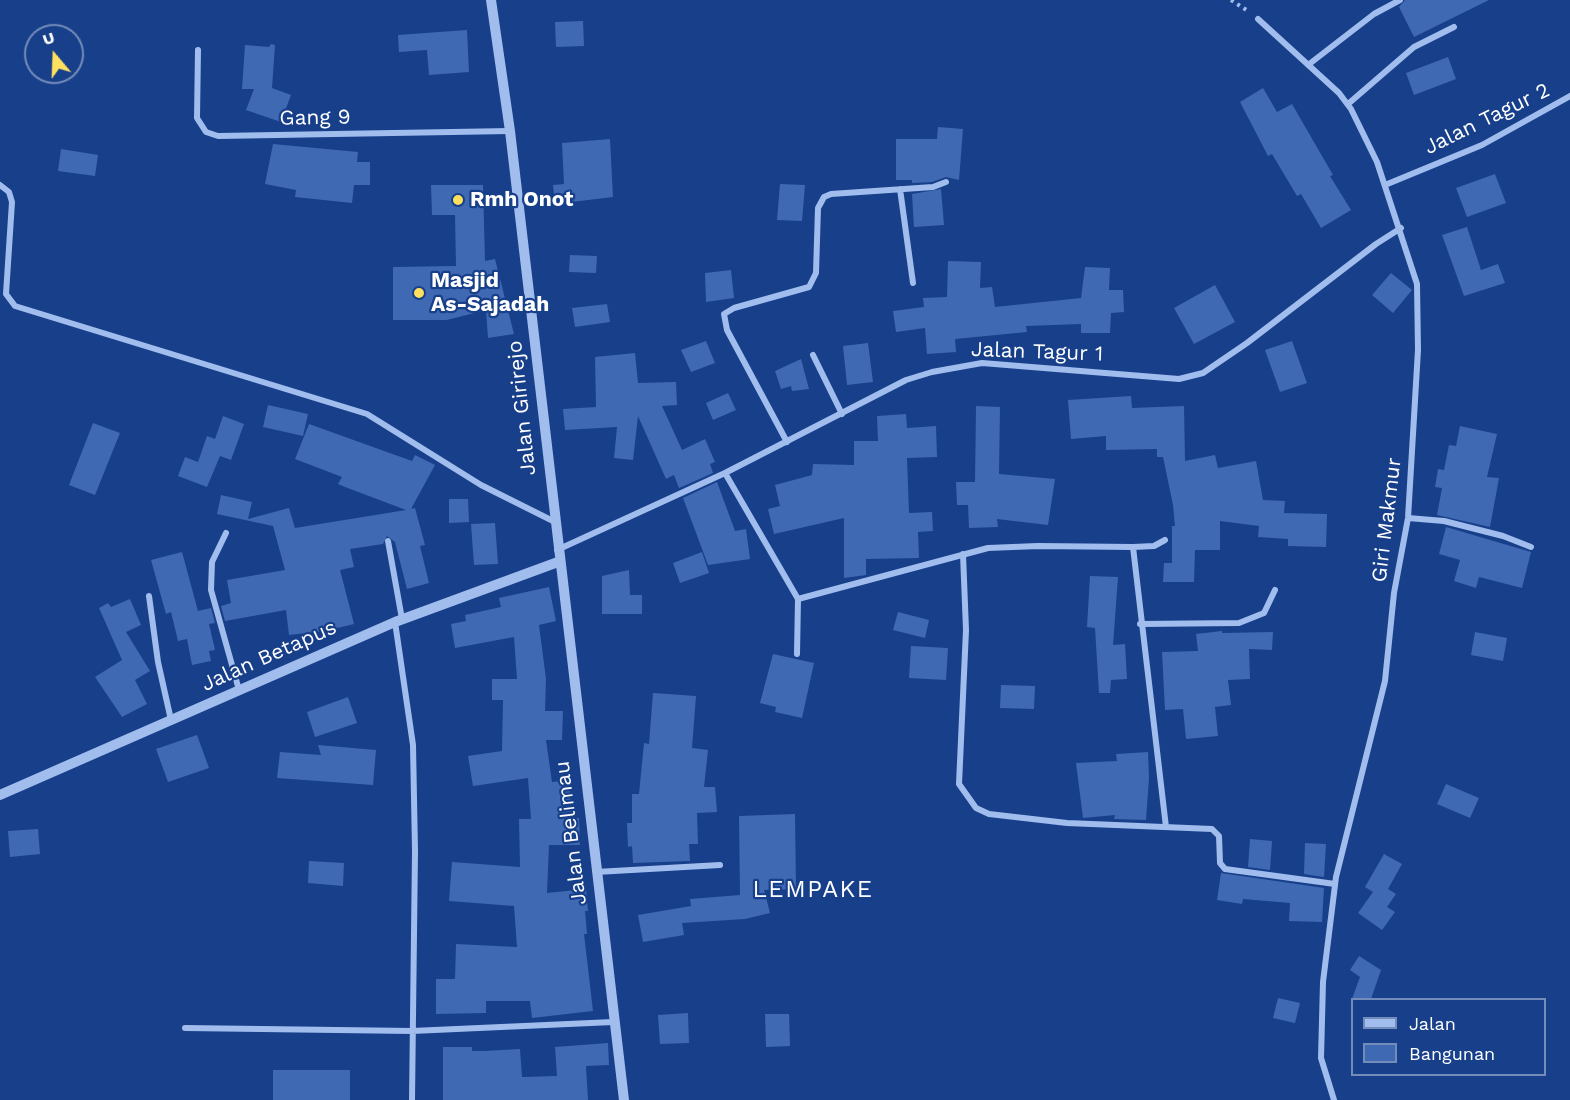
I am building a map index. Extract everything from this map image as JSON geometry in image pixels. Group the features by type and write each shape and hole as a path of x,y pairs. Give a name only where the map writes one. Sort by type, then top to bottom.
{"street":[{"name":"Jalan Girirejo","path":"491,0 510,131 558,562"},
{"path":"1308,65 1374,14 1400,0"},
{"name":"Giri Makmur","path":"1258,19 1348,104 1366,136 1385,185 1401,228 1417,284 1419,350 1408,518 1394,593 1385,681 1359,779 1335,884 1320,1020 1321,1058 1334,1100"},
{"path":"1348,104 1414,47 1454,27"},
{"name":"Gang 9","path":"198,50 196,118 206,132 218,136 510,131"},
{"name":"Jalan Tagur 2","path":"1385,185 1482,145 1570,96"},
{"path":"787,442 728,330 724,314 734,308 809,287 816,273 818,208 824,196 933,187 946,183"},
{"path":"0,185 9,192 12,202 6,294 15,306 367,414 481,485 555,522"},
{"path":"900,189 913,283"},
{"name":"Jalan Tagur 1","path":"557,550 725,473 906,380 951,366 982,363 1059,367 1167,379 1191,377 1203,372 1247,343 1376,244 1401,228"},
{"path":"813,355 842,414"},
{"path":"725,473 798,599 796,654"},
{"path":"1408,518 1444,521 1503,536 1531,547"},
{"path":"226,533 212,562 211,590 240,690"},
{"path":"798,599 988,548 1133,547 1154,546 1165,540"},
{"path":"388,541 413,745 415,851 411,1100"},
{"path":"1133,547 1140,624 1166,827"},
{"path":"963,554 966,630 959,784 976,808 989,814 1067,823 1216,831 1220,863 1225,869 1335,884"},
{"name":"Jalan Betapus","path":"0,795 399,621 558,562"},
{"name":"Jalan Belimau","path":"558,562 624,1100"},
{"path":"1140,624 1239,623 1264,613 1269,607 1275,590"},
{"path":"149,596 158,662 171,720"},
{"path":"595,872 720,865"},
{"path":"185,1028 412,1031 613,1022"}],"path":[{"path":"1232,0 1258,19"}],"building":[{"path":"1405,0 1489,0 1414,37 1399,7"},
{"path":"583,21 584,46 556,47 555,22"},
{"path":"467,30 469,72 429,75 427,50 399,52 398,35"},
{"path":"271,44 275,45 272,88 291,95 281,122 246,110 254,89 242,89 245,45 269,47"},
{"path":"1448,57 1456,79 1414,95 1406,73"},
{"path":"1263,88 1277,112 1292,104 1333,175 1330,176 1351,210 1321,228 1301,194 1297,196 1272,154 1268,156 1240,102"},
{"path":"938,127 963,129 959,180 946,177 932,182 912,183 912,180 896,180 896,139 937,139"},
{"path":"610,139 613,197 555,204 553,185 564,184 562,143"},
{"path":"273,144 358,152 357,162 370,162 370,185 354,185 352,203 295,197 296,190 265,184"},
{"path":"61,149 98,155 95,176 58,171"},
{"path":"1495,174 1506,203 1467,217 1456,188"},
{"path":"780,184 805,185 802,221 777,220"},
{"path":"431,185 483,185 485,261 495,259 514,334 488,338 486,310 447,320 393,320 393,267 456,266 455,215 432,215"},
{"path":"941,189 944,225 914,227 912,194"},
{"path":"1467,227 1481,270 1498,264 1505,283 1464,296 1442,235"},
{"path":"570,255 597,256 596,273 569,272"},
{"path":"948,261 981,262 980,288 992,287 995,307 1081,298 1085,267 1110,268 1109,290 1123,290 1124,312 1111,313 1110,333 1081,333 1081,324 1026,326 1027,332 955,339 956,352 927,354 925,328 896,332 893,311 924,307 923,298 947,297"},
{"path":"731,270 734,298 706,302 705,273"},
{"path":"1391,273 1412,290 1393,313 1372,295"},
{"path":"1215,285 1235,322 1194,344 1174,308"},
{"path":"607,304 610,322 575,327 572,308"},
{"path":"706,341 715,363 691,372 681,350"},
{"path":"1292,341 1307,383 1280,392 1265,350"},
{"path":"868,343 873,382 847,385 843,346"},
{"path":"635,353 638,383 676,382 677,405 662,406 682,450 705,439 715,462 710,464 713,473 679,488 674,475 666,479 638,416 633,460 614,458 617,427 565,430 563,409 596,407 595,357"},
{"path":"801,359 809,389 792,391 791,386 781,389 775,371"},
{"path":"728,393 736,410 713,420 706,403"},
{"path":"1131,396 1132,408 1184,406 1185,461 1215,455 1218,468 1256,461 1263,500 1285,501 1284,513 1327,514 1326,547 1288,546 1288,539 1258,537 1259,526 1220,521 1220,550 1195,550 1194,582 1163,582 1164,563 1172,563 1172,526 1175,526 1163,457 1157,457 1157,449 1106,450 1106,436 1071,439 1068,400"},
{"path":"268,405 308,414 303,436 263,427"},
{"path":"976,406 1000,407 999,474 1055,479 1048,525 997,519 998,527 969,528 968,505 957,505 956,482 975,482"},
{"path":"906,414 907,428 936,426 937,457 907,458 909,513 932,512 933,531 918,532 919,558 866,559 866,575 844,578 844,518 774,534 768,509 780,506 775,485 812,475 813,464 854,465 854,441 878,441 877,416"},
{"path":"223,416 244,424 231,460 220,456 207,487 178,476 185,457 198,462 207,436 215,439"},
{"path":"93,423 120,433 95,495 69,485"},
{"path":"309,424 412,461 415,455 435,465 411,509 415,508 425,545 420,546 429,583 407,589 395,542 387,536 383,544 350,549 354,567 340,570 354,624 325,631 289,635 286,610 225,621 221,606 231,603 227,580 285,570 273,526 217,514 221,495 252,502 248,519 289,508 295,528 406,510 338,484 342,477 295,459"},
{"path":"1460,426 1497,434 1487,477 1499,478 1490,527 1437,515 1442,488 1435,487 1438,469 1444,470 1449,445 1456,446"},
{"path":"717,482 735,531 746,529 750,559 708,565 683,498"},
{"path":"449,499 468,499 469,522 449,523"},
{"path":"495,523 498,564 474,565 471,524"},
{"path":"1446,527 1531,552 1522,588 1479,577 1476,588 1454,581 1460,560 1439,554"},
{"path":"182,552 198,611 211,608 215,623 209,624 215,650 209,651 211,661 192,665 187,639 178,641 171,612 166,614 151,560"},
{"path":"702,552 709,573 680,583 673,563"},
{"path":"629,570 630,595 642,595 642,614 602,614 602,576"},
{"path":"1090,576 1118,577 1113,645 1125,644 1127,679 1111,680 1110,693 1099,693 1095,628 1087,627"},
{"path":"549,587 556,621 539,625 546,679 545,711 563,711 562,740 546,740 552,782 569,780 572,818 579,818 580,845 549,845 547,893 586,889 587,934 584,934 593,1011 532,1018 530,1001 486,1001 486,1013 436,1014 436,979 455,979 456,944 517,947 514,906 449,901 452,862 520,867 519,819 531,819 528,778 473,786 468,756 502,751 503,700 492,700 492,679 517,679 514,637 455,648 451,624 466,621 465,615 501,607 499,598"},
{"path":"130,599 141,625 126,632 150,671 135,680 147,704 122,717 95,677 122,660 99,608 108,603 111,607"},
{"path":"898,612 929,620 925,638 893,630"},
{"path":"1222,631 1222,633 1273,632 1272,650 1249,649 1250,679 1228,680 1231,705 1215,707 1218,736 1186,739 1183,709 1165,710 1162,652 1198,651 1196,634"},
{"path":"1475,632 1507,638 1503,661 1471,655"},
{"path":"911,646 948,648 946,680 909,678"},
{"path":"773,654 814,663 802,718 775,712 776,707 760,703"},
{"path":"1001,685 1035,686 1034,709 1000,708"},
{"path":"653,693 696,696 692,748 708,750 704,787 715,787 717,812 697,813 698,844 689,844 690,861 633,863 632,846 628,847 627,823 632,823 632,794 639,794 644,743 649,744"},
{"path":"348,697 357,723 315,737 307,712"},
{"path":"197,735 209,768 168,782 156,749"},
{"path":"318,745 376,750 373,785 277,778 280,752 321,755"},
{"path":"1148,752 1146,820 1114,819 1115,815 1083,818 1076,763 1117,761 1116,754"},
{"path":"1446,784 1479,798 1470,818 1437,804"},
{"path":"795,814 796,889 764,890 770,913 745,919 682,923 684,935 643,942 638,915 691,906 690,899 740,895 739,816"},
{"path":"38,829 40,854 10,857 8,831"},
{"path":"1250,839 1272,841 1270,870 1248,867"},
{"path":"1305,843 1326,844 1324,877 1304,874"},
{"path":"1384,854 1402,864 1388,889 1396,894 1387,907 1395,912 1382,930 1358,913 1373,892 1365,887"},
{"path":"309,861 344,863 343,886 308,883"},
{"path":"1221,873 1324,888 1322,922 1289,921 1290,903 1243,899 1242,904 1217,900"},
{"path":"1359,956 1381,970 1371,998 1352,998 1360,977 1350,970"},
{"path":"1278,998 1300,1003 1295,1023 1273,1018"},
{"path":"688,1013 689,1043 660,1044 658,1015"},
{"path":"765,1014 789,1014 790,1046 766,1047"},
{"path":"608,1043 609,1065 586,1066 588,1100 443,1100 443,1047 472,1047 472,1051 520,1049 522,1077 557,1076 555,1047"},
{"path":"273,1070 350,1070 350,1100 273,1100"}],"place":[{"name":"Rmh Onot","path":"458,200"},
{"name":"Masjid As-Sajadah","path":"419,293"}],"district":[{"name":"LEMPAKE","path":"813,890"}]}
